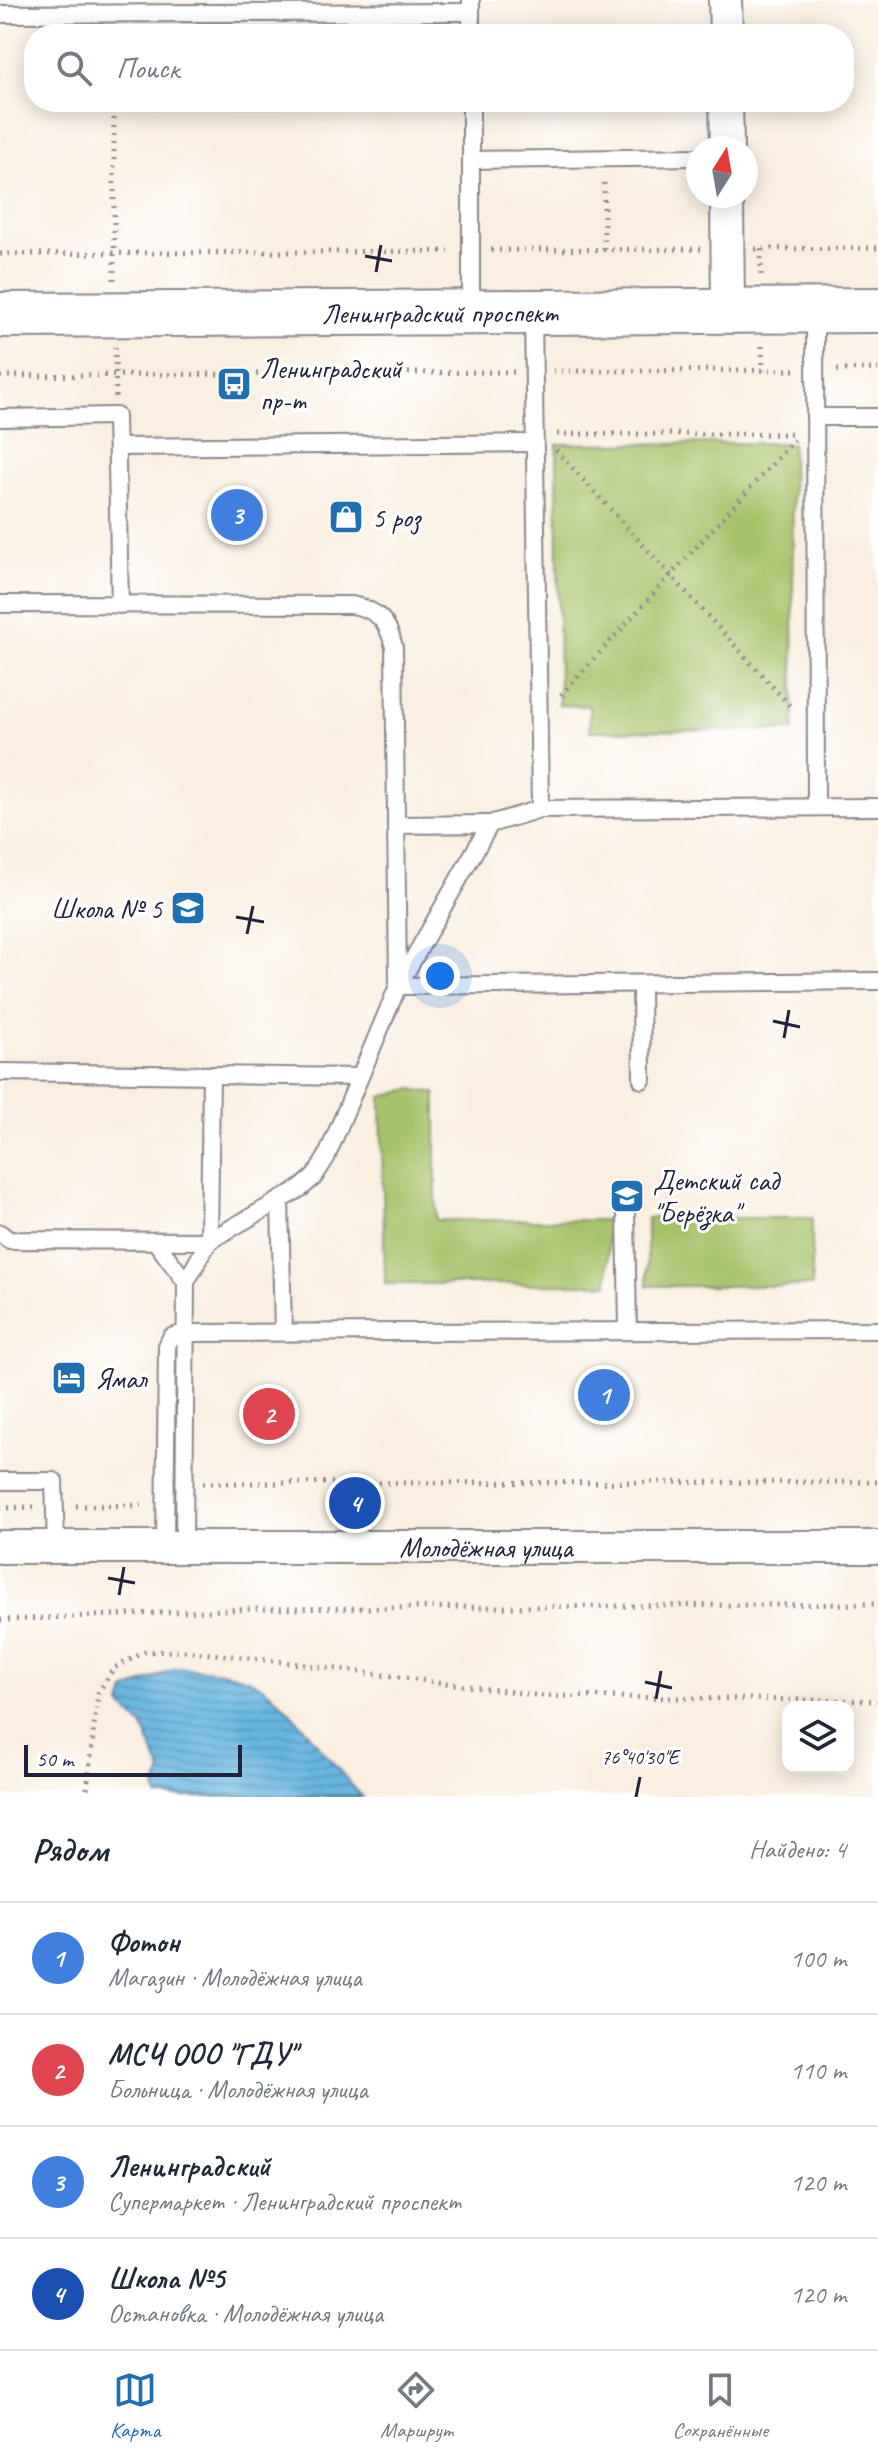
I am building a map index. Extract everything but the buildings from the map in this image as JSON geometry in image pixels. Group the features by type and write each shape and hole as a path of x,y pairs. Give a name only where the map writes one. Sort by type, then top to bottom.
{"main road":[{"name":"Ленинградский проспект","path":"0,315 878,310"}],"street":[{"path":"725,0 726,24"},
{"path":"726,112 727,136"},
{"path":"727,208 728,311"},
{"name":"Молодёжная улица","path":"0,1547 878,1547"}],"lane":[{"path":"0,14 156,7 471,6"},
{"path":"471,112 471,313"},
{"path":"471,160 686,157"},
{"path":"815,310 816,807"},
{"path":"533,313 540,809"},
{"path":"0,418 116,416 120,605"},
{"path":"815,417 878,417"},
{"path":"117,447 537,437"},
{"path":"0,604 352,605 372,609 389,626 394,647 398,986"},
{"path":"397,825 490,824 540,809 878,807"},
{"path":"0,1233 9,1240 209,1241 314,1177 326,1158 398,986 490,824"},
{"path":"398,986 878,981"},
{"path":"641,984 642,1080"},
{"path":"0,1072 359,1077"},
{"path":"175,1545 185,1490 186,1282 209,1241 211,1075"},
{"path":"280,1200 283,1332"},
{"path":"626,1210 628,1331"},
{"path":"155,1241 186,1282"},
{"path":"175,1545 166,1499 167,1346 171,1337 185,1333 283,1332 878,1330"},
{"path":"0,1481 54,1481 56,1546"}],"path":[{"path":"114,112 116,416"},
{"path":"604,159 604,249"},
{"path":"0,254 113,256 878,248"},
{"path":"0,376 878,369"},
{"path":"537,437 800,434 538,719"},
{"path":"537,437 816,733"},
{"path":"185,1490 197,1483 878,1482"},
{"path":"0,1508 153,1505 166,1499"},
{"path":"0,1620 251,1609 878,1604"},
{"path":"86,1797 98,1693 114,1668 145,1652 183,1651 260,1659 543,1696 878,1701"}],"green space":[{"path":"792,443 794,730 590,731 589,706 559,705 557,444"},
{"path":"411,1089 436,1093 436,1220 608,1220 608,1284 385,1284 381,1097"},
{"path":"647,1218 812,1218 812,1286 647,1286"}],"water":[{"path":"176,1668 217,1671 256,1683 283,1704 363,1797 158,1797 155,1788 162,1772 143,1727 121,1705 125,1691"}],"place":[{"name":"Ленинградский пр-т","path":"234,384"},
{"name":"Ленинградский","path":"237,515"},
{"name":"5 роз","path":"346,517"},
{"name":"Школа № 5","path":"188,908"},
{"name":"Детский сад \"Берёзка\"","path":"627,1196"},
{"name":"Ямал","path":"69,1378"},
{"name":"Фотон","path":"604,1395"},
{"name":"МСЧ ООО \"ГДУ\"","path":"269,1414"},
{"name":"Школа №5","path":"355,1503"}]}
